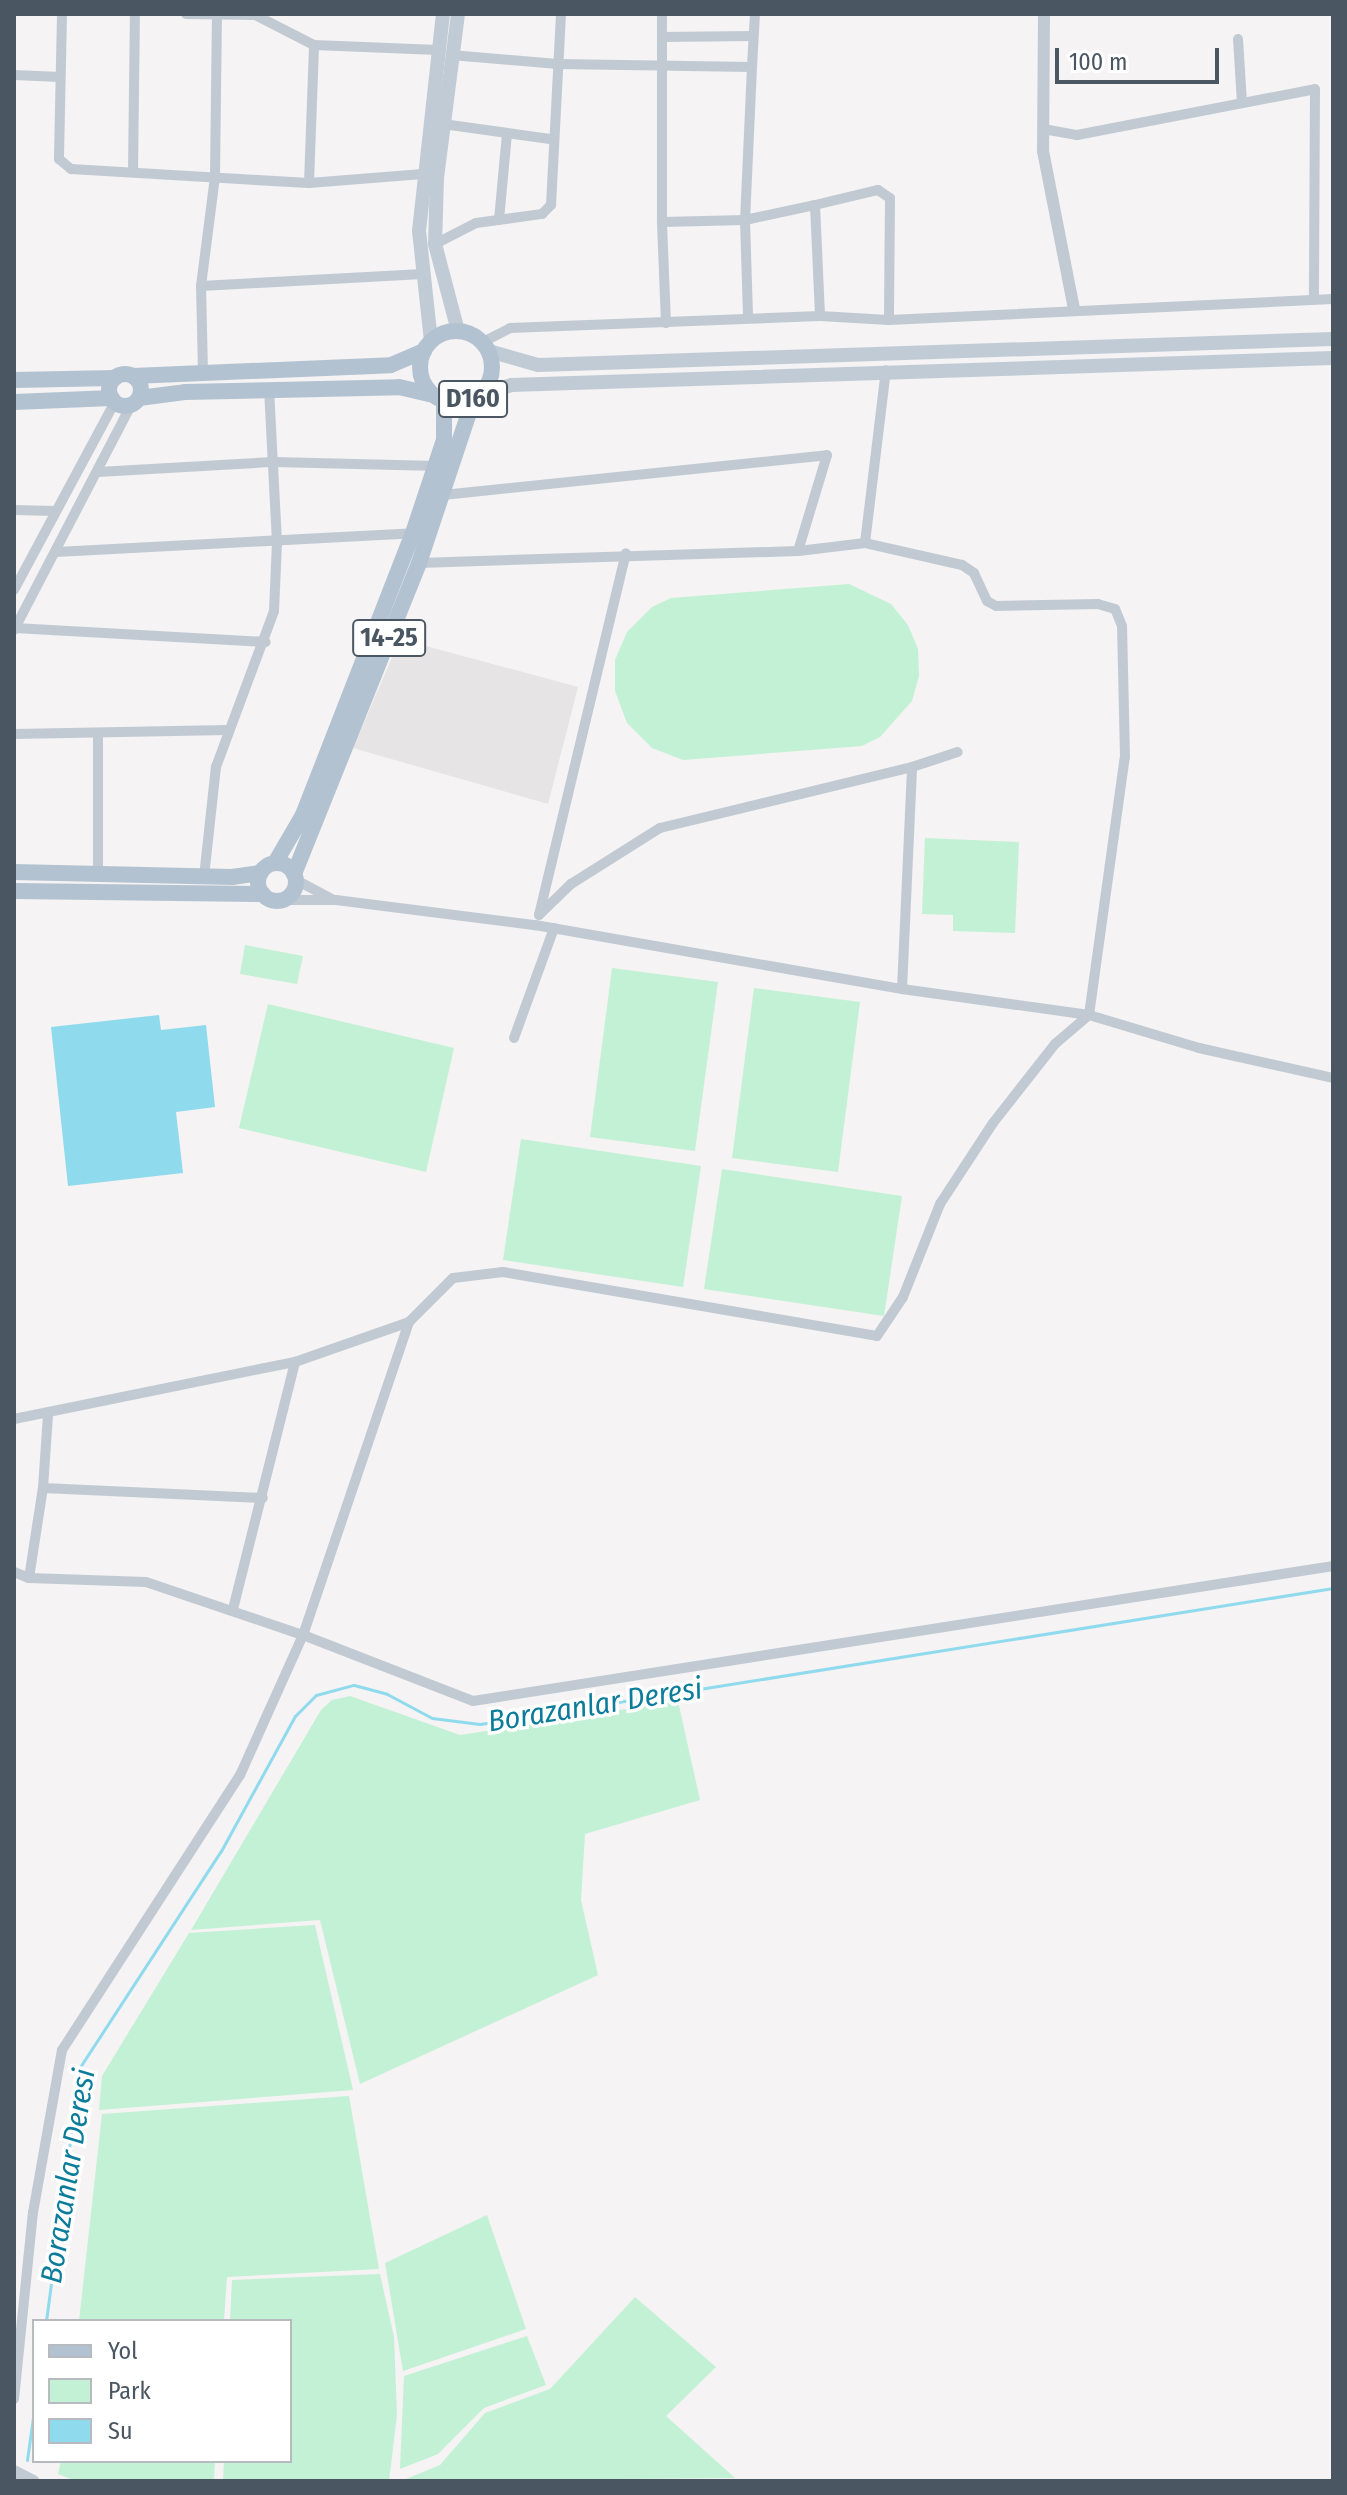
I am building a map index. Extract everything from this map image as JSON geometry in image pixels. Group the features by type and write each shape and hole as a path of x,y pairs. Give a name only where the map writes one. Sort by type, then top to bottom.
{"main road":[{"path":"443,14 443,124 435,244 458,331"},
{"path":"14,380 391,365 427,346 423,174 444,52 458,14"},
{"name":"D160","path":"458,331 486,346 492,374 477,397 438,398 421,373 427,346 458,331"},
{"path":"486,346 538,365 1333,339"},
{"path":"477,397 512,385 886,370 1333,358"},
{"path":"124,401 140,384 133,376"},
{"path":"115,378 124,401"},
{"path":"14,402 124,401 269,390 399,387 438,398"},
{"name":"14-25","path":"280,900 291,895 295,877 419,563 477,397"},
{"name":"14-25","path":"261,873 275,863 303,815 413,533 437,466 446,423 438,398"},
{"path":"275,863 295,877"},
{"path":"14,872 204,877 261,873 263,894"},
{"path":"14,891 263,894 280,900"}],"street":[{"path":"62,14 59,159 71,169 309,183 423,174"},
{"path":"133,172 135,14"},
{"path":"186,14 256,15 314,45 444,52 558,64 662,62 752,67"},
{"path":"435,244 476,223 542,214 551,205 550,139 561,14"},
{"path":"662,14 662,222 666,323"},
{"path":"748,318 745,220 755,14"},
{"path":"1044,14 1043,129 1074,309"},
{"path":"203,373 201,286 215,176 217,15"},
{"path":"662,37 753,36"},
{"path":"1238,39 1242,103"},
{"path":"309,183 314,45"},
{"path":"14,75 60,77"},
{"path":"1043,129 1077,135 1315,89 1314,299"},
{"path":"443,124 550,139"},
{"path":"499,220 507,133"},
{"path":"662,222 745,220 878,190 890,198 889,320"},
{"path":"815,205 820,316"},
{"path":"201,286 423,274"},
{"path":"486,346 510,328 820,316 889,320 1333,299"},
{"path":"865,543 886,370"},
{"path":"204,877 214,779 228,730 266,642 274,611 277,542 269,390"},
{"path":"124,401 98,472 15,629 266,642"},
{"path":"14,590 18,575 55,511 124,401"},
{"path":"443,495 827,455 798,551"},
{"path":"98,472 274,462 437,466"},
{"path":"14,510 55,511"},
{"path":"56,552 413,533"},
{"path":"14,1419 48,1415 295,1362 409,1322 453,1278 503,1272 877,1336 903,1297 940,1204 993,1123 1055,1044 1089,1015 1125,757 1119,615 1098,604 996,606 987,601 974,573 962,565 865,543 798,551 626,553 419,563"},
{"path":"537,920 626,553"},
{"path":"14,734 228,730"},
{"path":"98,733 98,873"},
{"path":"537,920 571,884 660,828 912,767 958,752"},
{"path":"902,989 912,767"},
{"path":"295,877 336,900"},
{"path":"280,900 336,900 537,920 554,928 902,989 1089,1015 1199,1048 1333,1078"},
{"path":"514,1038 554,928"},
{"path":"14,2399 33,2212 62,2050 240,1775 303,1635 409,1322"},
{"path":"233,1609 295,1362"},
{"path":"29,1578 43,1488 48,1415"},
{"path":"43,1488 263,1498"},
{"path":"14,1572 29,1578 146,1582 233,1609 473,1701 1333,1566"},
{"path":"14,2471 34,2481"}],"shaded area":[{"path":"400,639 578,687 548,804 353,748"}],"green space":[{"path":"849,584 891,604 908,625 918,649 919,676 912,701 880,737 862,746 683,760 652,748 627,723 615,691 615,660 627,632 652,607 671,598"},
{"path":"925,838 1019,842 1015,933 953,931 953,915 922,914"},
{"path":"245,945 303,956 297,984 240,974"},
{"path":"612,968 718,982 695,1151 590,1137"},
{"path":"754,988 860,1002 838,1172 732,1158"},
{"path":"268,1004 454,1048 426,1172 239,1128"},
{"path":"521,1139 701,1166 683,1287 503,1260"},
{"path":"722,1169 902,1196 884,1316 704,1289"},
{"path":"350,1696 460,1735 678,1701 700,1800 585,1834 581,1900 598,1975 360,2084 320,1920 191,1930 321,1710 332,1700"},
{"path":"315,1925 353,2090 99,2110 102,2076 189,1933"},
{"path":"349,2096 379,2269 227,2277 224,2319 79,2319 102,2114"},
{"path":"487,2215 526,2329 403,2371 385,2263"},
{"path":"380,2274 394,2337 397,2415 389,2481 223,2481 224,2463 292,2463 292,2319 230,2319 232,2280"},
{"path":"635,2297 716,2367 666,2416 735,2478 401,2481 440,2465 485,2413 550,2389"},
{"path":"527,2336 546,2385 484,2408 438,2454 400,2469 404,2376"},
{"path":"61,2463 215,2463 214,2481 76,2481 58,2474"}],"water":[{"path":"159,1015 161,1030 206,1025 215,1107 176,1112 183,1173 68,1186 51,1027"}],"waterway":[{"name":"Borazanlar Deresi","path":"46,2319 80,2067 221,1851 295,1716 316,1695 354,1685 387,1694 432,1718 480,1724 1333,1588"},
{"name":"Borazanlar Deresi","path":"27,2460 32,2424"}]}
